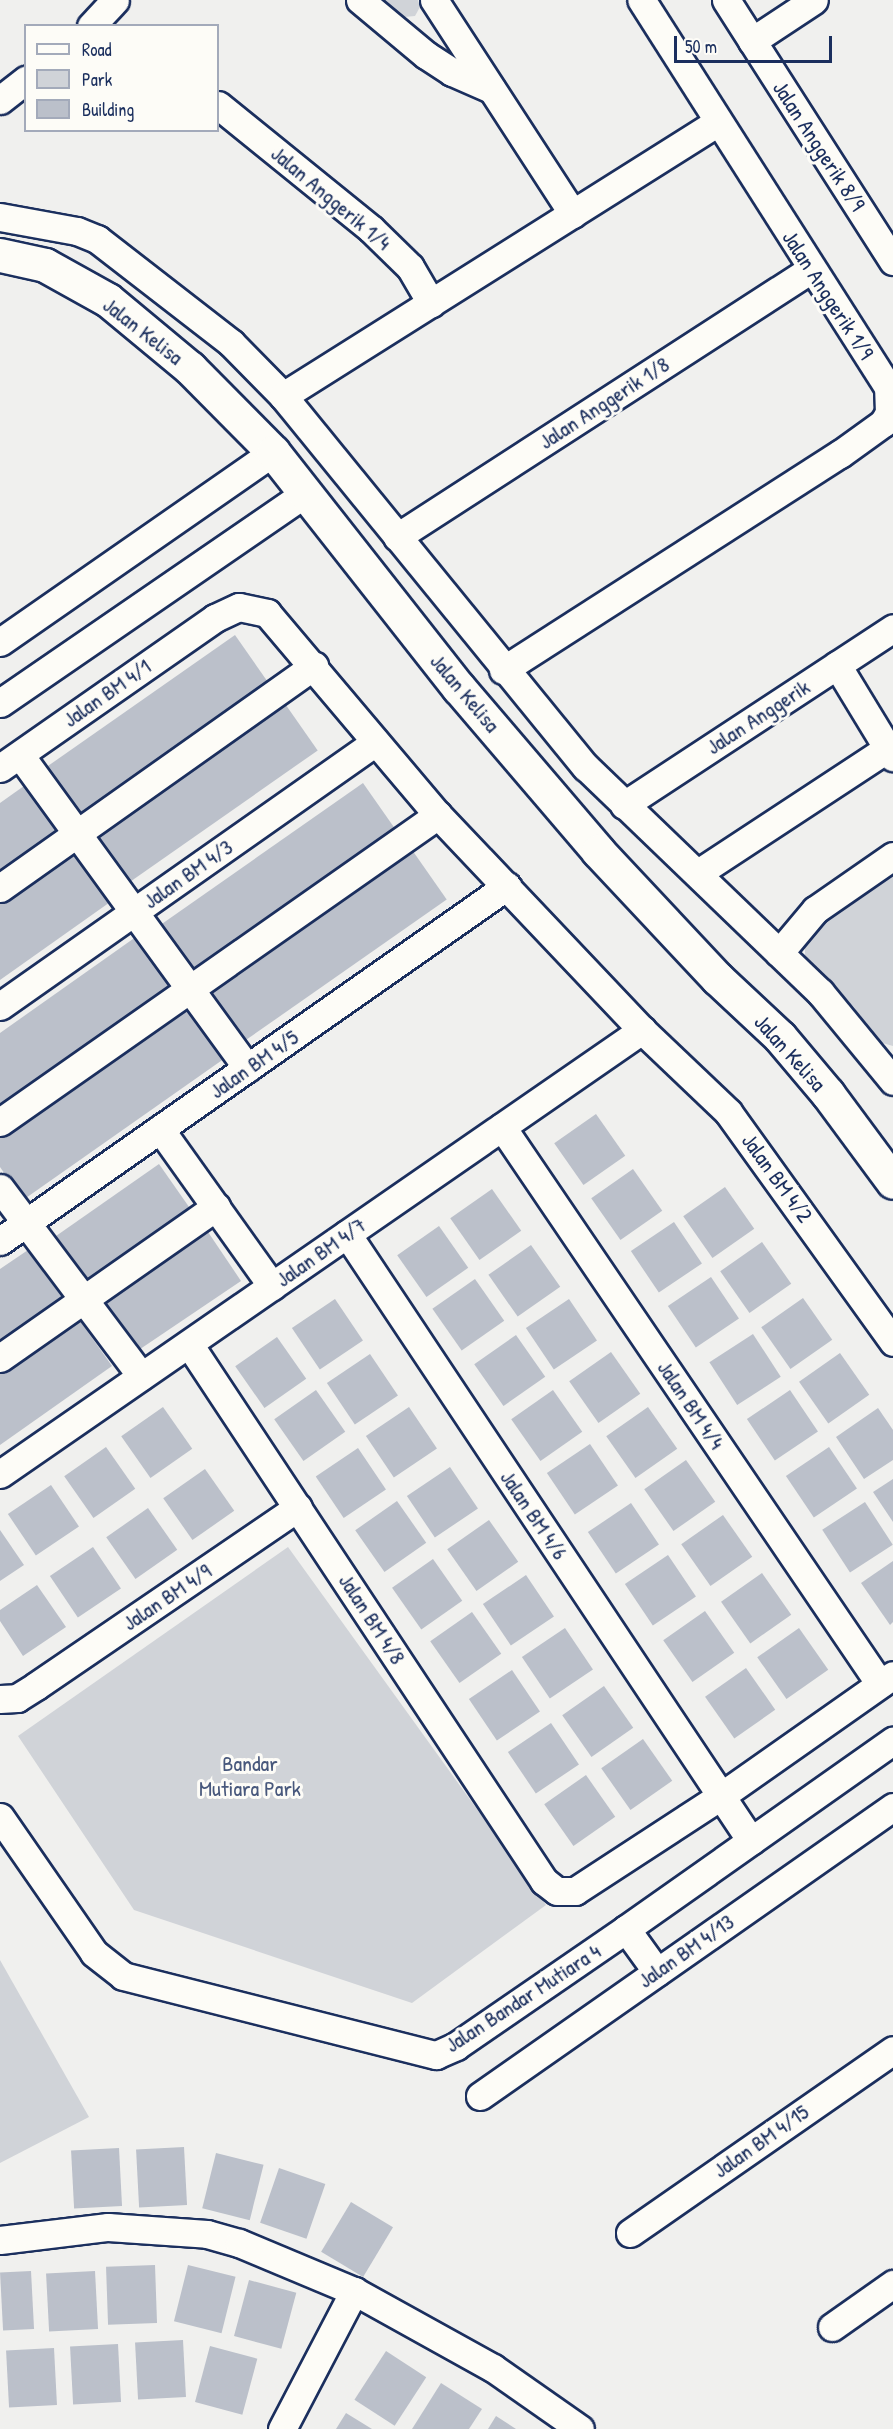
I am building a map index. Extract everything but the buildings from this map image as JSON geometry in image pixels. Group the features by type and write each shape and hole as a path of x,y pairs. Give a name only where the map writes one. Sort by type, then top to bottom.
{"main road":[{"name":"Jalan Kelisa","path":"0,255 45,266 108,300 190,368 273,452 459,688 598,851 717,978 780,1037 828,1094 893,1182"}],"street":[{"path":"360,0 426,55 491,90"},
{"path":"434,0 573,214"},
{"name":"Jalan Anggerik 1/9","path":"503,670 883,423 891,403 888,387 641,0"},
{"name":"Jalan Anggerik 8/9","path":"726,0 893,261"},
{"path":"752,40 814,0"},
{"path":"0,100 24,82"},
{"name":"Jalan Anggerik 1/4","path":"219,106 371,229 415,273 431,303"},
{"path":"283,396 718,122"},
{"path":"0,218 77,231 98,239 205,319 283,396 503,670 586,767 698,873 843,1016 892,1078"},
{"name":"Jalan Anggerik 1/8","path":"397,537 811,269"},
{"path":"0,642 273,452"},
{"path":"0,703 306,493"},
{"name":"Jalan BM 4/1","path":"10,761 215,618 239,607 256,608 284,629 375,742 438,815"},
{"name":"Jalan Anggerik","path":"624,805 893,628"},
{"path":"698,873 891,750 837,665"},
{"path":"0,888 314,666"},
{"name":"Jalan BM 4/3","path":"0,1006 375,742"},
{"path":"10,761 77,834 247,1068"},
{"path":"0,1122 438,815"},
{"name":"Jalan BM 4/2","path":"438,815 642,1030 729,1113 893,1342"},
{"path":"779,953 815,910 893,856"},
{"name":"Jalan BM 4/5","path":"0,1241 507,886"},
{"name":"Jalan BM 4/7","path":"0,1474 642,1030"},
{"name":"Jalan BM 4/4","path":"502,1126 886,1679"},
{"path":"160,1129 272,1286"},
{"path":"0,1188 141,1377"},
{"path":"0,1358 216,1207"},
{"name":"Jalan BM 4/6","path":"347,1234 751,1841"},
{"name":"Jalan BM 4/8","path":"189,1344 544,1881 557,1891 575,1891 721,1796"},
{"name":"Jalan BM 4/9","path":"0,1699 17,1698 36,1686 298,1507"},
{"path":"721,1796 886,1679"},
{"name":"Jalan Bandar Mutiara 4","path":"0,1817 94,1953 123,1976 412,2051 436,2055 456,2046 893,1741"},
{"name":"Jalan BM 4/13","path":"480,2096 893,1807"},
{"path":"626,1929 657,1972"},
{"name":"Jalan BM 4/15","path":"630,2233 893,2050"},
{"path":"0,2240 108,2228 207,2234 239,2243 354,2291 493,2368 580,2429"},
{"path":"832,2327 893,2284"},
{"path":"282,2429 354,2291"}],"green space":[{"path":"382,0 418,0 420,7 415,16 404,17"},
{"path":"893,867 893,1046 875,1041 854,1007 805,962 805,937 812,926"},
{"name":"Bandar Mutiara Park","path":"288,1547 546,1905 412,2003 134,1910 18,1736"},
{"path":"0,1960 89,2117 0,2163"}]}
